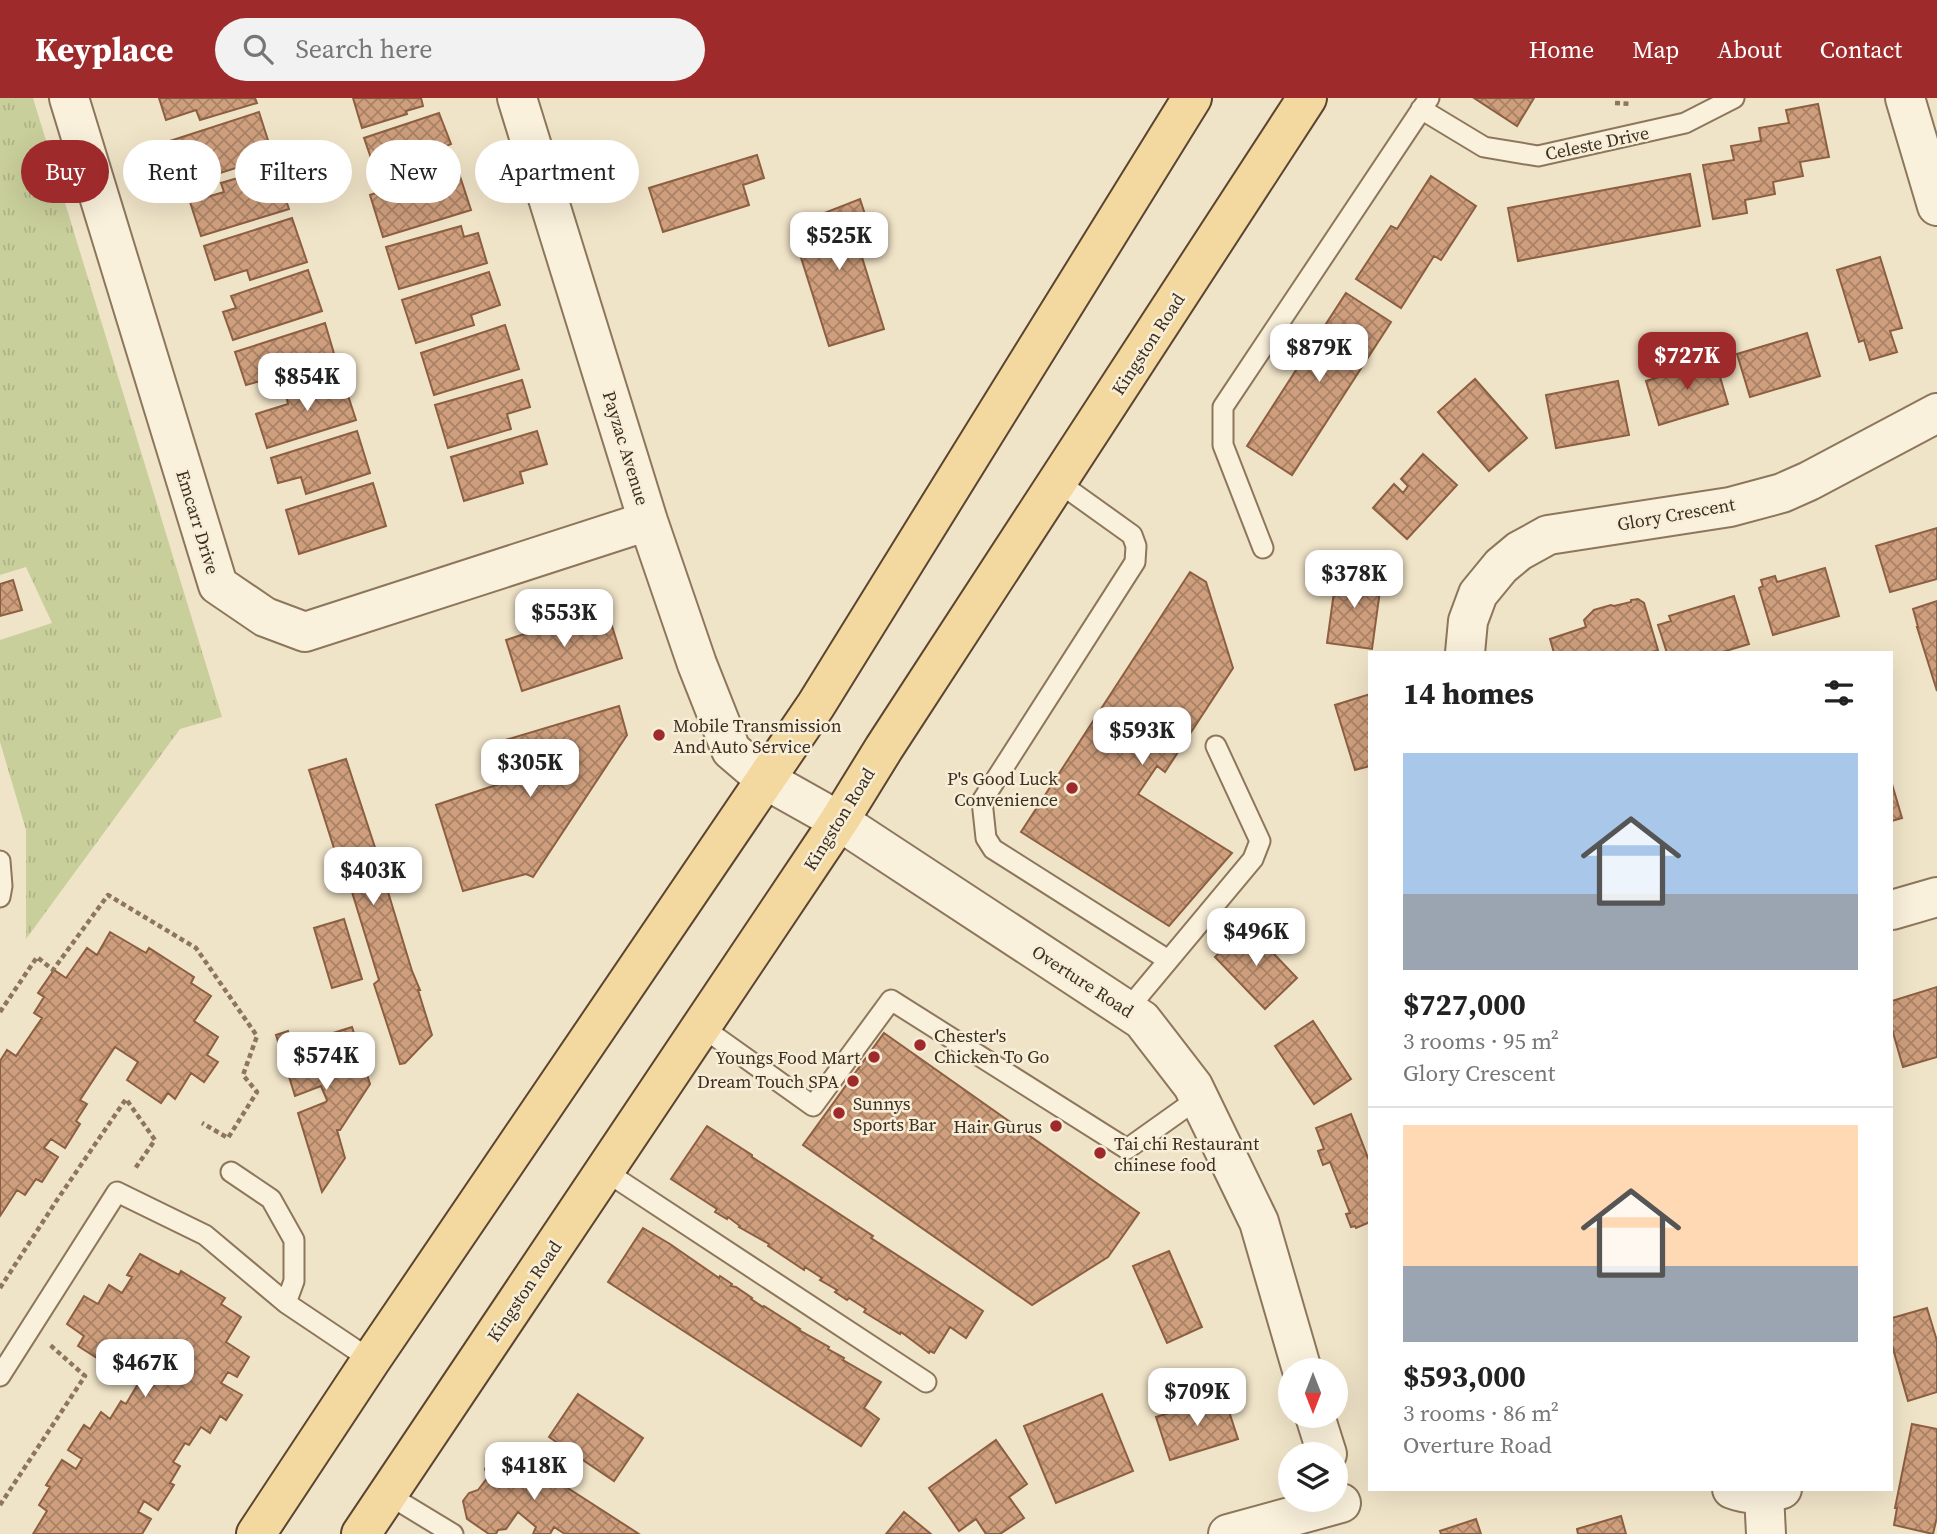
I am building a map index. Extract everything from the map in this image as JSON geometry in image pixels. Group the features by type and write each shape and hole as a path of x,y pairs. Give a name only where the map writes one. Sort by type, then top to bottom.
{"main road":[{"path":"256,1534 371,1360 816,705 1192,98"},
{"name":"Kingston Road","path":"361,1534 839,821 1307,98"}],"street":[{"name":"Emcarr Drive","path":"69,98 218,585 265,617 305,632 648,521"},
{"name":"Payzac Avenue","path":"517,98 648,521 697,664 731,750 766,780"},
{"path":"1905,98 1937,206"},
{"name":"Glory Crescent","path":"1465,651 1468,621 1478,594 1501,566 1519,551 1548,535 1730,507 1782,493 1937,413"},
{"name":"Overture Road","path":"766,780 839,821 1142,1020 1200,1097 1259,1222 1299,1358"},
{"path":"1893,910 1937,897"},
{"path":"1759,1491 1766,1534"},
{"path":"1228,1534 1321,1512"}],"lane":[{"name":"Celeste Drive","path":"1425,104 1484,147 1538,156 1685,123 1734,98"},
{"path":"1263,548 1223,445 1223,407 1425,104"},
{"path":"1058,482 1132,535 1136,547 1135,562 982,801 986,838 993,849 1168,960"},
{"path":"1127,1010 1253,859 1260,841 1216,746"},
{"path":"0,861 0,897"},
{"path":"702,1027 813,1106 891,1000 1127,1150 1200,1097"},
{"path":"605,1171 926,1382"},
{"path":"231,1172 271,1199 294,1240 294,1281 286,1303"},
{"path":"0,1376 117,1192 205,1235 286,1303 371,1360"},
{"path":"387,1494 453,1534"}],"path":[{"path":"0,1012 37,957 53,970 108,895 196,948 257,1036 243,1074 257,1091 228,1138 202,1123"},
{"path":"0,1288 126,1099 155,1140 133,1171"},
{"path":"0,1505 85,1376 49,1344"}],"green space":[{"path":"0,98 33,98 46,140 21,140 21,203 65,203 222,717 180,729 26,939 26,830 0,742 0,640 52,623 26,567 0,575"}],"building":[{"path":"159,98 255,98 257,103 200,120 196,110 166,120"},
{"path":"353,98 421,98 423,106 362,128"},
{"path":"1474,98 1534,98 1517,126"},
{"path":"1818,104 1829,157 1800,162 1803,176 1773,182 1775,194 1745,200 1747,213 1713,219 1703,165 1734,160 1731,146 1761,141 1759,128 1789,123 1786,110"},
{"path":"259,112 268,140 235,140 235,168 221,173 221,140 173,140"},
{"path":"439,113 449,140 366,140 366,144 364,138"},
{"path":"757,155 764,178 743,185 749,205 663,232 649,188"},
{"path":"1690,174 1700,226 1518,261 1508,208"},
{"path":"1431,176 1476,206 1441,260 1434,256 1401,308 1356,279 1391,226 1397,229"},
{"path":"235,179 235,203 287,203 289,209 201,236 190,203 221,203 221,193 224,192 221,183"},
{"path":"461,179 471,210 383,237 372,203 461,203"},
{"path":"860,199 872,236 857,241 884,329 829,346 791,226"},
{"path":"292,218 307,262 250,280 247,270 215,280 204,246"},
{"path":"461,226 464,237 478,233 487,263 399,289 386,247"},
{"path":"1880,257 1902,328 1890,331 1897,352 1870,360 1864,340 1859,342 1837,270"},
{"path":"308,270 322,311 233,340 223,312 236,308 231,296"},
{"path":"489,272 500,305 471,315 474,325 416,343 402,300"},
{"path":"1346,293 1391,322 1292,475 1247,446"},
{"path":"325,323 338,367 281,385 278,376 246,385 235,352"},
{"path":"505,325 519,369 434,395 421,353"},
{"path":"1807,333 1820,376 1750,397 1737,354"},
{"path":"1715,360 1728,404 1659,425 1646,381"},
{"path":"342,377 356,420 267,448 256,414 288,404 286,395"},
{"path":"1475,379 1527,438 1489,471 1438,412"},
{"path":"522,380 530,407 507,414 511,429 448,448 435,405"},
{"path":"1618,381 1629,435 1556,448 1546,395"},
{"path":"357,431 370,473 306,494 301,477 278,483 271,458"},
{"path":"537,431 547,464 520,472 523,483 464,501 451,457"},
{"path":"1423,454 1457,485 1407,539 1373,508 1394,484 1403,493 1408,486 1401,479"},
{"path":"373,483 386,526 299,554 286,510"},
{"path":"1937,528 1937,579 1890,592 1876,546"},
{"path":"1825,568 1839,616 1773,635 1759,588 1763,586 1761,580 1775,576 1777,582"},
{"path":"1337,570 1382,576 1372,649 1327,643"},
{"path":"1190,572 1206,582 1233,668 1165,772 1157,766 1138,794 1232,853 1169,926 1021,832"},
{"path":"13,580 22,610 0,616 0,584"},
{"path":"1734,596 1749,644 1726,651 1666,651 1658,625 1671,621 1669,616"},
{"path":"1638,599 1644,603 1658,650 1553,651 1550,639 1586,627 1584,620 1594,610"},
{"path":"1937,601 1937,691 1913,609"},
{"path":"606,607 622,658 522,691 506,640"},
{"path":"1368,695 1368,767 1355,770 1335,705"},
{"path":"619,706 627,735 533,877 526,874 463,891 436,805 514,779 502,741"},
{"path":"346,759 432,1035 405,1063 400,1064 374,984 379,980 352,892 348,892 309,770"},
{"path":"1893,787 1902,818 1893,821"},
{"path":"344,919 362,979 332,988 314,928"},
{"path":"1247,926 1297,978 1265,1009 1215,957"},
{"path":"110,932 146,953 149,948 194,977 191,983 211,996 194,1021 218,1037 207,1055 218,1062 204,1082 191,1073 175,1099 168,1093 161,1103 127,1080 138,1062 115,1047 80,1100 87,1104 76,1121 80,1124 65,1148 51,1139 44,1148 58,1157 42,1182 36,1179 25,1195 17,1190 0,1216 0,1061 7,1050 16,1056 42,1018 34,1013 44,997 38,993 54,970 66,978 87,948 97,955"},
{"path":"1937,987 1937,1057 1903,1067 1893,1032 1893,1001"},
{"path":"1313,1021 1351,1079 1314,1104 1275,1046"},
{"path":"352,1027 370,1084 340,1130 337,1130 345,1158 322,1192 298,1113 327,1100 321,1086 295,1096 276,1035 288,1031 292,1046"},
{"path":"884,1033 1139,1213 1108,1257 1032,1305 803,1145"},
{"path":"1351,1114 1368,1158 1368,1223 1356,1228 1351,1227 1346,1214 1350,1213 1330,1162 1323,1165 1318,1151 1324,1149 1316,1128"},
{"path":"707,1126 983,1311 966,1338 950,1327 934,1353 929,1353 901,1332 900,1334 864,1312 866,1309 835,1292 837,1290 820,1280 822,1278 805,1267 804,1270 728,1217 727,1219 715,1212 717,1209 671,1179"},
{"path":"643,1228 829,1347 828,1349 844,1358 843,1360 881,1382 864,1408 879,1419 861,1446 608,1282"},
{"path":"1169,1251 1202,1327 1167,1343 1133,1266"},
{"path":"140,1254 179,1275 181,1271 225,1298 221,1304 241,1317 226,1342 249,1357 237,1377 228,1372 221,1383 242,1395 226,1420 220,1416 210,1433 201,1427 189,1445 185,1443 173,1462 180,1466 170,1483 174,1485 158,1510 144,1501 138,1512 151,1519 142,1534 33,1534 47,1511 39,1505 50,1487 46,1485 62,1460 76,1469 82,1459 68,1450 84,1425 90,1429 101,1412 110,1419 121,1401 126,1404 148,1367 126,1353 116,1370 78,1346 84,1336 67,1324 84,1296 98,1304 109,1285 122,1293 132,1277 127,1275"},
{"path":"1927,1308 1937,1341 1937,1392 1908,1401 1893,1348 1893,1318"},
{"path":"578,1394 643,1438 614,1481 549,1437"},
{"path":"1102,1394 1133,1471 1056,1503 1024,1426"},
{"path":"1224,1396 1238,1439 1170,1460 1156,1417"},
{"path":"1912,1424 1937,1429 1937,1517 1933,1534 1894,1525"},
{"path":"996,1440 1027,1484 1009,1497 1024,1518 1000,1534 986,1534 976,1519 959,1531 929,1488"},
{"path":"512,1452 639,1534 565,1534 554,1527 550,1534 533,1534 536,1527 518,1512 506,1529 489,1534 467,1519 463,1501 469,1493 478,1490 488,1477 485,1469 493,1455"},
{"path":"904,1512 931,1534 886,1534"},
{"path":"1621,1516 1626,1534 1578,1534 1577,1529"},
{"path":"1476,1519 1481,1534 1441,1534 1440,1531"}],"place":[{"name":"Mobile Transmission And Auto Service","path":"659,735"},
{"name":"P's Good Luck Convenience","path":"1072,788"},
{"name":"Chester's Chicken To Go","path":"920,1045"},
{"name":"Youngs Food Mart","path":"874,1057"},
{"name":"Dream Touch SPA","path":"853,1081"},
{"name":"Sunnys Sports Bar","path":"839,1113"},
{"name":"Hair Gurus","path":"1056,1126"},
{"name":"Tai chi Restaurant chinese food","path":"1100,1153"}]}
